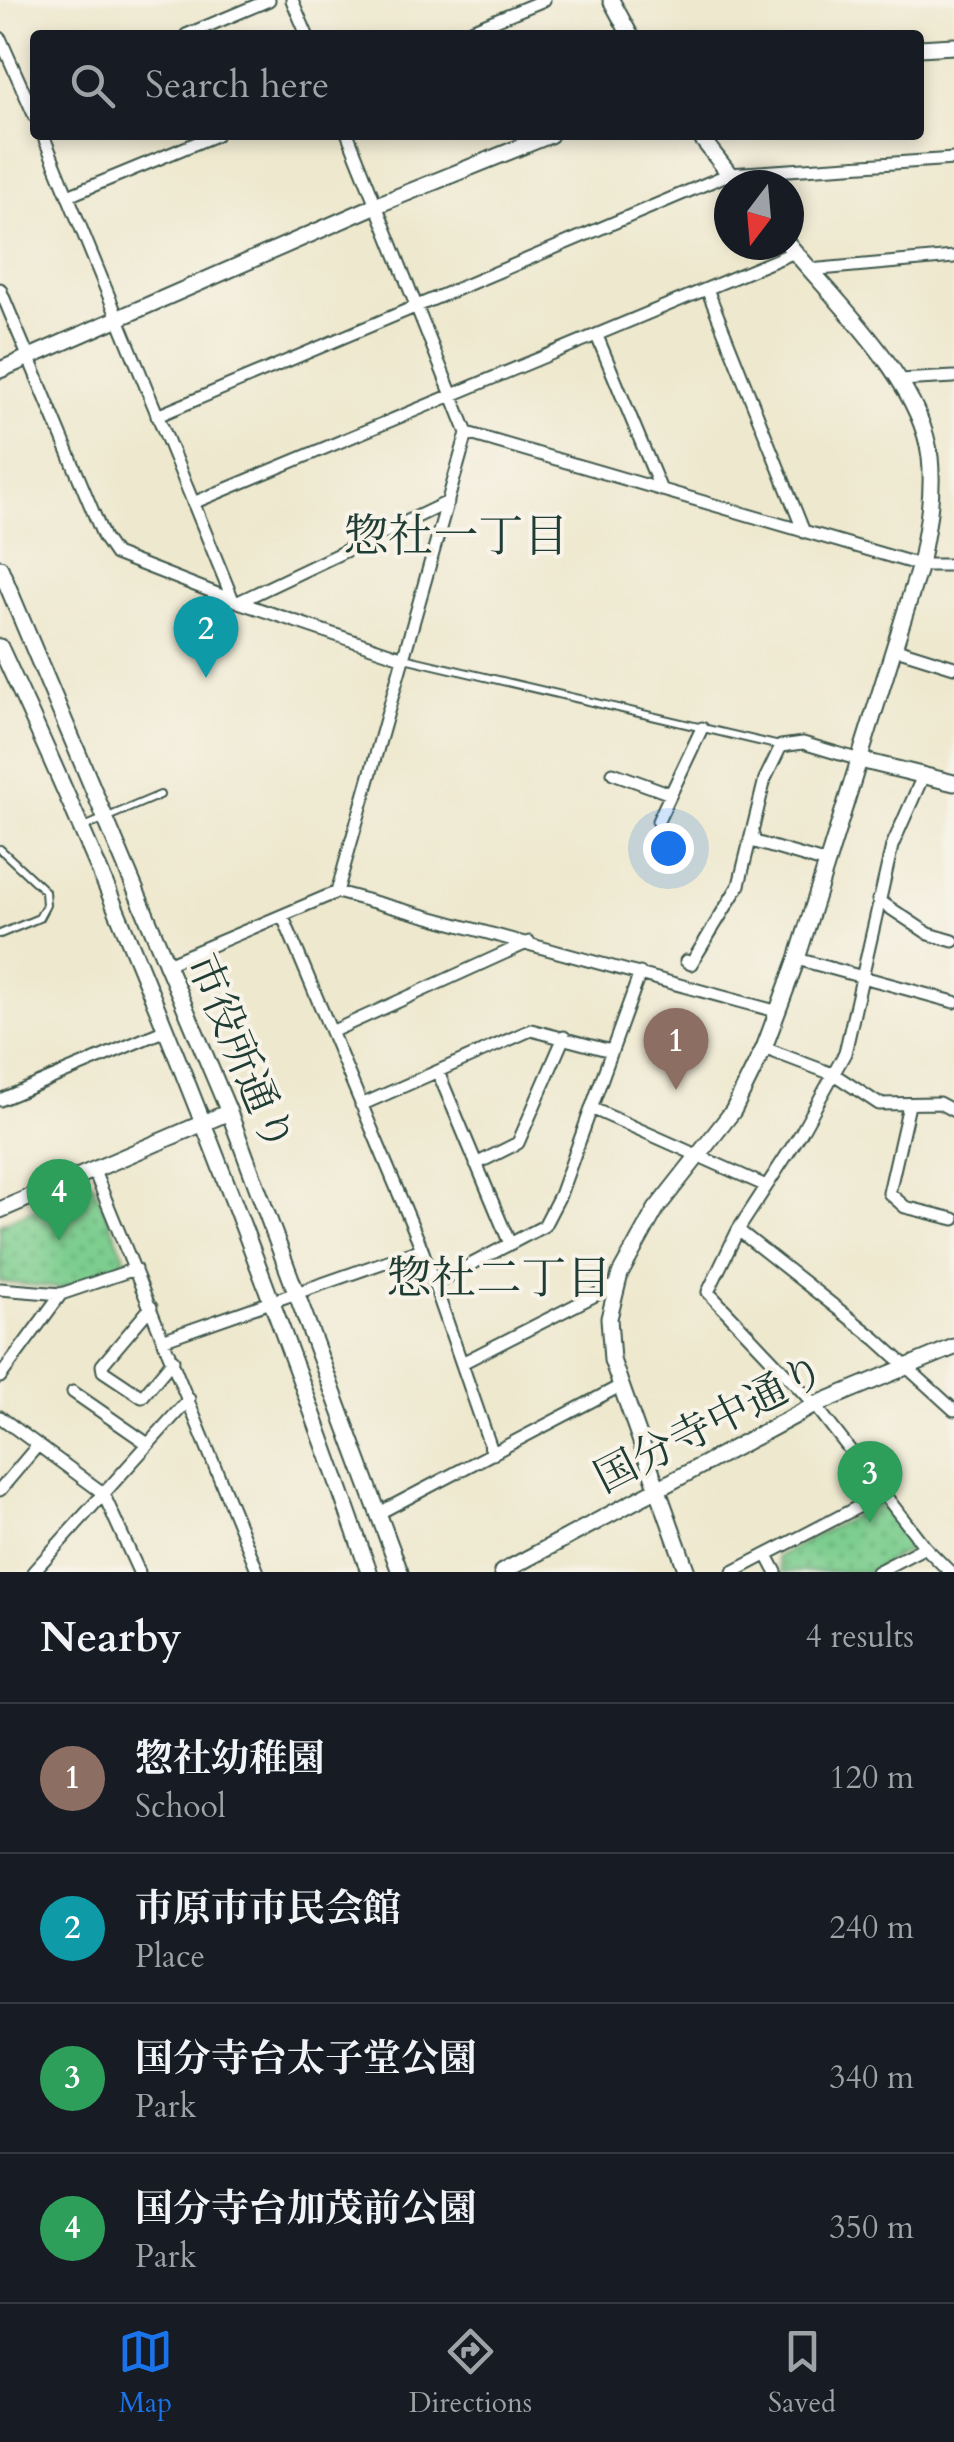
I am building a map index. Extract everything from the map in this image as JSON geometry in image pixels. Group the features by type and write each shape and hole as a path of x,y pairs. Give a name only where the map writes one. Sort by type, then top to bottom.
{"street":[{"path":"198,30 269,0"},
{"path":"292,0 304,30"},
{"path":"471,30 544,0"},
{"path":"611,0 627,30"},
{"path":"0,38 30,96"},
{"path":"924,48 954,46"},
{"path":"45,140 236,601"},
{"path":"68,196 204,140"},
{"path":"337,892 467,433 350,140"},
{"path":"0,370 378,205 538,140"},
{"path":"702,140 727,170"},
{"path":"804,173 954,160"},
{"path":"157,416 714,187"},
{"path":"809,270 954,257"},
{"path":"193,503 597,336 769,260"},
{"path":"687,1572 612,1360 609,1318 617,1284 656,1209 700,1158 748,1085 779,1012 920,565 932,505 930,454 900,380 801,260"},
{"path":"707,289 804,532"},
{"path":"0,290 104,538 115,554 236,601 404,658"},
{"path":"597,336 661,490"},
{"path":"900,380 954,376"},
{"path":"467,433 920,565 954,565"},
{"path":"236,601 448,502"},
{"name":"市役所通り","path":"0,568 230,1112 400,1572"},
{"name":"市役所通り","path":"0,647 84,828 275,1300 370,1572"},
{"path":"893,648 954,667"},
{"path":"658,822 668,793 702,728"},
{"path":"686,961 692,964 739,885 750,829 782,746 802,743 954,783"},
{"path":"612,773 668,793"},
{"path":"923,776 892,846 854,1023 835,1074 764,1185 709,1289 710,1297 815,1405 925,1547 950,1572"},
{"path":"750,829 755,842 828,863"},
{"path":"165,965 337,892 779,1012"},
{"path":"878,900 929,934 953,941"},
{"path":"282,917 422,1249 493,1454"},
{"path":"331,1032 529,942"},
{"path":"797,959 954,1002"},
{"path":"434,1284 544,1226 560,1195 640,973"},
{"path":"361,1104 532,1030 611,1051"},
{"path":"0,1100 163,1031"},
{"path":"476,1164 518,1143 564,1036"},
{"path":"764,1048 835,1074 880,1104 939,1103 954,1111"},
{"path":"438,1072 510,1244"},
{"path":"909,1105 907,1129 888,1189 905,1207 954,1219"},
{"path":"591,1108 764,1185"},
{"path":"0,1210 230,1112"},
{"path":"94,1171 258,1572"},
{"path":"738,1230 908,1366 954,1410"},
{"path":"164,1339 422,1249"},
{"path":"0,1289 61,1294 135,1269"},
{"path":"462,1363 617,1284"},
{"path":"0,1378 61,1294"},
{"path":"151,1308 102,1365 103,1371 142,1396 173,1360"},
{"name":"国分寺中通り","path":"502,1572 815,1405 954,1347"},
{"path":"381,1512 622,1385"},
{"path":"73,1392 148,1444"},
{"path":"33,1572 189,1399"},
{"path":"0,1418 103,1494 139,1572"},
{"path":"0,1490 38,1446"},
{"path":"733,1572 883,1494"},
{"path":"877,1572 925,1547"},
{"path":"767,1555 776,1572"}],"lane":[{"path":"404,658 782,746"},
{"path":"84,828 160,794"},
{"path":"0,849 45,892 46,906 40,918 0,934"}],"green space":[{"path":"93,1183 125,1257 121,1265 63,1289 0,1282 0,1224"},
{"path":"879,1502 915,1547 868,1572 782,1572 777,1557"}],"place":[{"name":"市原市市民会館","path":"206,678"},
{"name":"惣社幼稚園","path":"676,1090"},
{"name":"国分寺台加茂前公園","path":"59,1241"},
{"name":"国分寺台太子堂公園","path":"870,1523"}],"district":[{"name":"惣社一丁目","path":"456,536"},
{"name":"惣社二丁目","path":"499,1278"}]}
